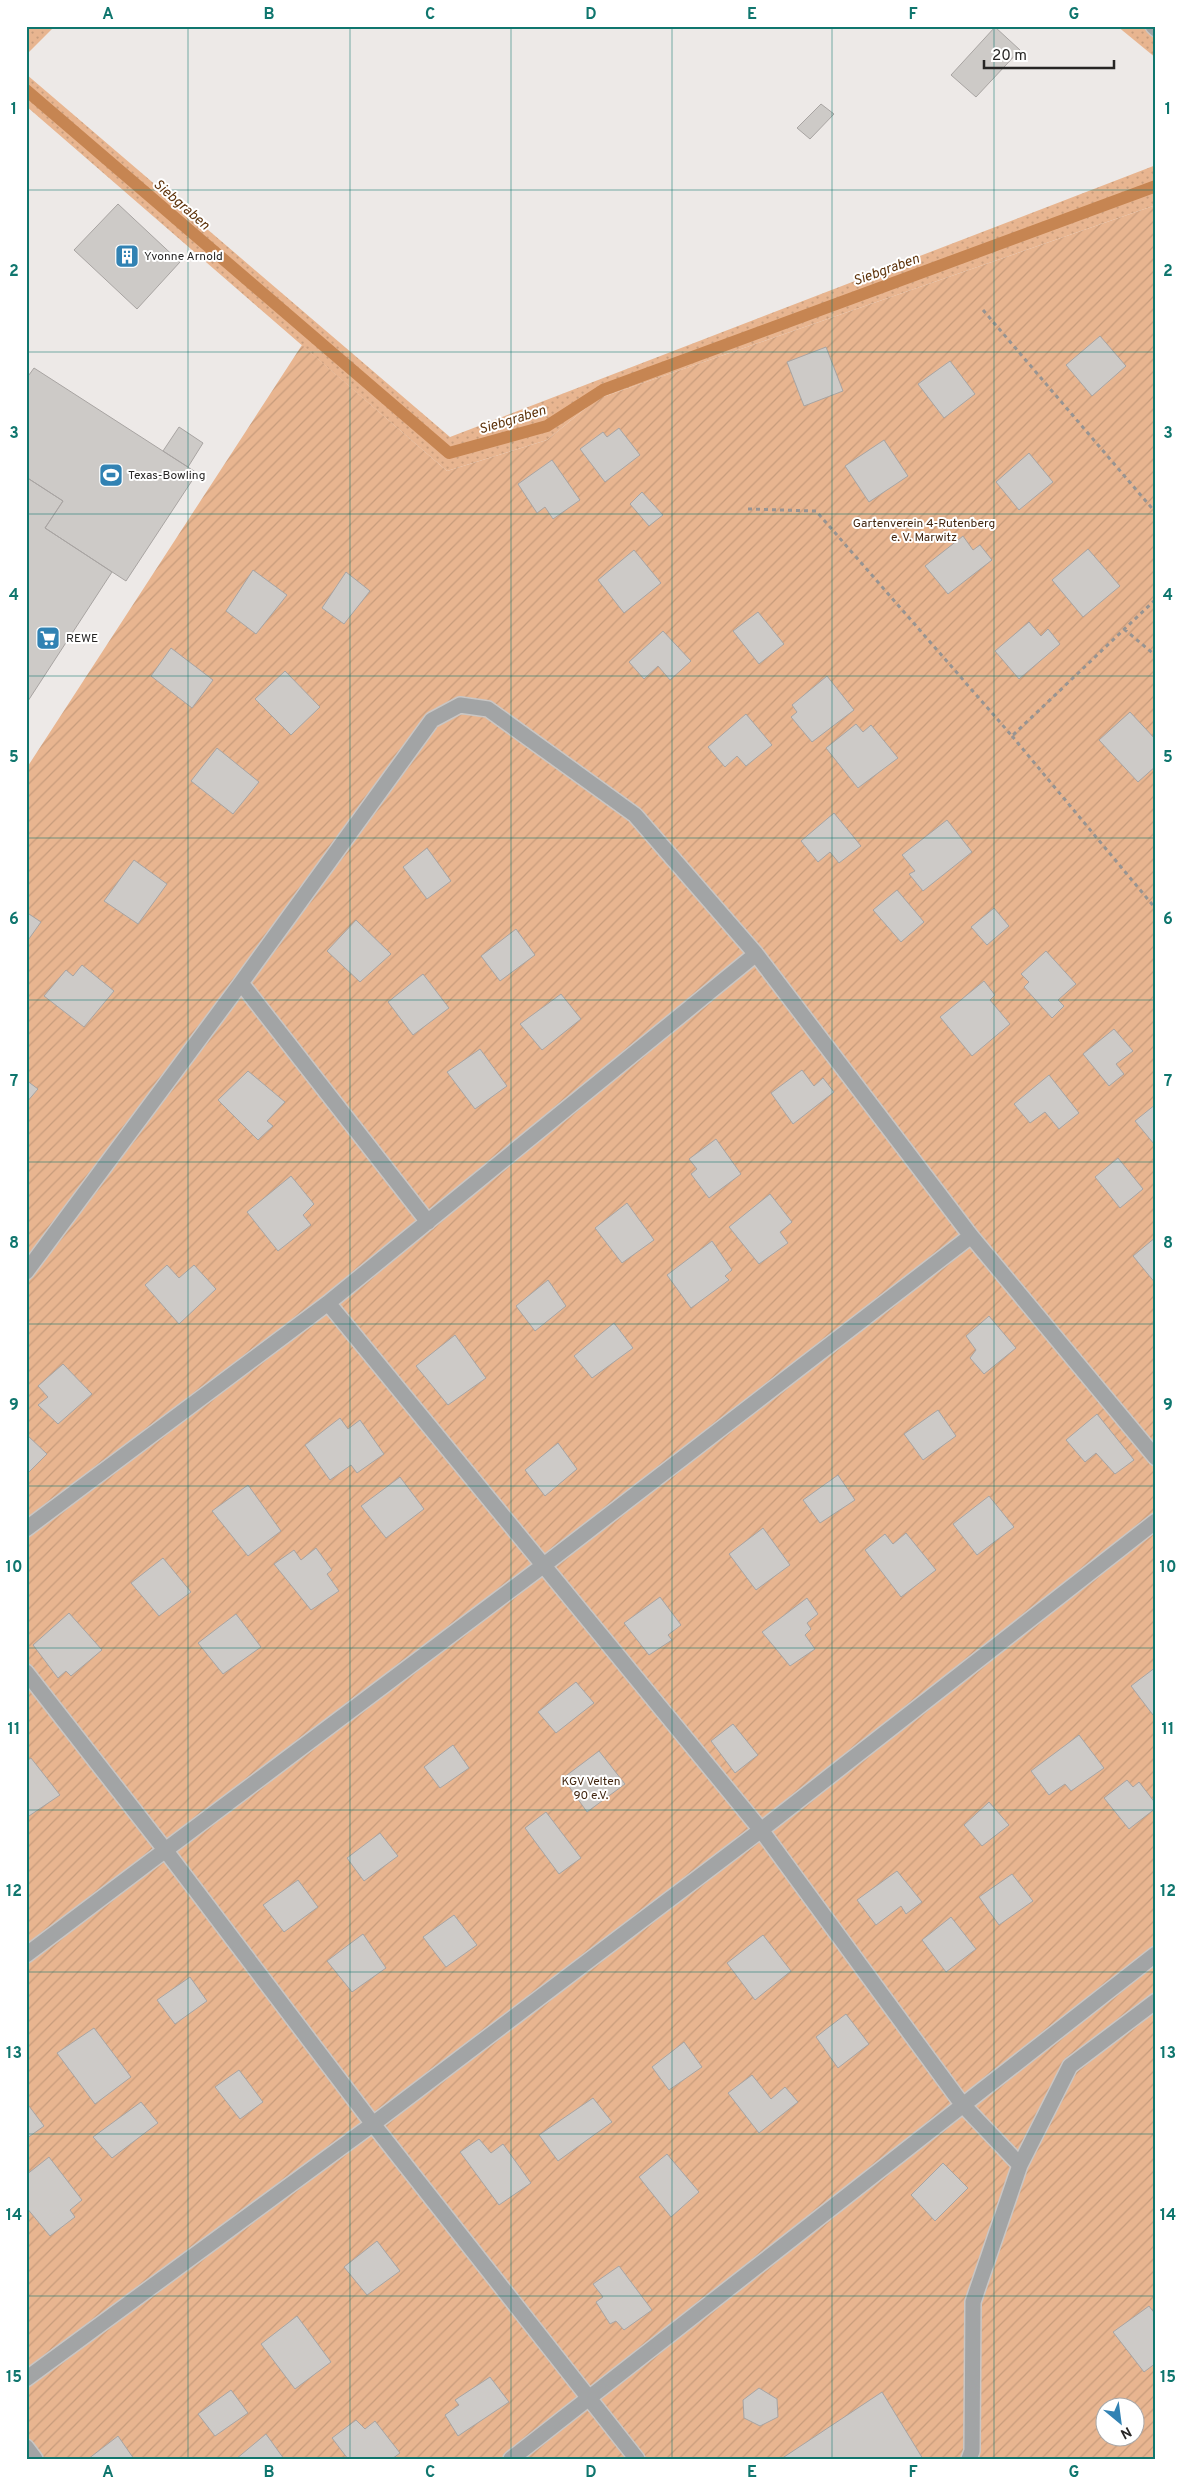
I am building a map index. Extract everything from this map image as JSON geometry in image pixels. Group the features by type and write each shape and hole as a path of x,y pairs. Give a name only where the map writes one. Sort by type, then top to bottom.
{"lane":[{"path":"26,1272 241,983 432,720 460,705 488,709 635,815 756,954 971,1236 1156,1458"},
{"path":"26,1529 328,1302 756,954"},
{"path":"241,983 428,1222"},
{"path":"26,1955 544,1565 971,1236"},
{"path":"328,1302 761,1830 962,2104 1020,2165"},
{"path":"26,2379 374,2124 761,1830 1156,1521"},
{"path":"26,1672 166,1851 374,2124 637,2459"},
{"path":"511,2459 1156,1954"},
{"path":"969,2459 972,2452 973,2302 1020,2165 1070,2066 1156,2001"},
{"path":"26,2447 35,2459"}],"path":[{"path":"983,310 1156,513"},
{"path":"748,509 816,511 1012,736 1156,910"},
{"path":"1012,736 1156,598"},
{"path":"1124,629 1156,656"}],"green space":[{"path":"26,26 55,26 26,55"},
{"path":"1117,26 1156,26 1156,58"},
{"path":"26,74 450,437 1156,165 1156,205 597,399 547,440 447,471 26,106"},
{"name":"KGV Velten 90 e.V.","path":"1156,205 1156,2459 26,2459 26,769 302,345 447,471 547,440 597,399"}],"building":[{"path":"995,27 1020,50 976,97 951,75"},
{"path":"821,104 834,114 810,139 797,128"},
{"name":"Yvonne Arnold","path":"118,204 180,262 137,309 74,250"},
{"path":"1100,336 1126,366 1092,396 1066,365"},
{"path":"826,347 843,391 804,406 787,362"},
{"path":"950,361 975,394 944,418 918,384"},
{"name":"Texas-Bowling","path":"34,368 197,473 126,581 45,528 63,501 26,477 26,379"},
{"path":"179,427 203,443 188,467 163,451"},
{"path":"619,428 640,455 605,482 580,449 603,432 607,437"},
{"path":"884,440 908,476 869,502 845,466"},
{"path":"1029,453 1053,482 1019,510 996,482"},
{"path":"552,460 580,500 553,519 545,507 537,513 518,484"},
{"name":"REWE","path":"26,477 63,501 45,528 112,572 26,704"},
{"path":"642,492 663,515 649,526 630,504"},
{"path":"963,536 973,550 980,545 992,560 948,594 925,566"},
{"path":"1088,549 1120,586 1083,617 1052,580"},
{"path":"634,550 661,583 624,613 598,580"},
{"path":"253,570 287,595 256,634 226,611"},
{"path":"346,572 370,591 344,624 322,608"},
{"path":"758,612 784,644 759,664 733,631"},
{"path":"1029,622 1041,636 1048,629 1060,644 1019,679 995,651"},
{"path":"663,631 691,661 670,680 658,666 644,679 629,662"},
{"path":"171,648 213,680 192,708 151,676"},
{"path":"285,671 320,707 291,735 255,699"},
{"path":"827,676 854,710 812,742 791,717 797,712 792,705"},
{"path":"1130,712 1156,740 1154,750 1156,766 1138,782 1099,740"},
{"path":"746,714 772,745 746,766 737,756 725,767 708,747"},
{"path":"856,724 863,732 871,725 898,758 858,788 826,748"},
{"path":"217,748 259,782 233,814 191,781"},
{"path":"834,813 861,846 839,863 830,852 818,862 801,841"},
{"path":"947,820 972,852 923,891 909,874 915,871 902,855"},
{"path":"427,848 451,881 427,899 403,867"},
{"path":"134,860 167,884 138,924 104,901"},
{"path":"897,890 924,922 901,942 873,910"},
{"path":"994,908 1009,926 987,945 971,927"},
{"path":"26,912 41,922 26,943"},
{"path":"356,920 391,954 360,982 327,951"},
{"path":"516,929 535,955 500,981 481,956"},
{"path":"1046,951 1076,984 1058,1000 1064,1006 1052,1018 1024,987 1029,982 1021,974"},
{"path":"82,965 114,991 84,1027 44,996 66,970 73,976"},
{"path":"423,974 449,1008 413,1035 388,1002"},
{"path":"984,981 995,995 990,1000 1010,1024 972,1056 940,1017"},
{"path":"561,994 581,1019 542,1050 520,1024"},
{"path":"1114,1029 1133,1051 1116,1064 1124,1074 1109,1086 1083,1054"},
{"path":"480,1049 507,1086 475,1109 447,1072"},
{"path":"802,1070 814,1086 823,1078 834,1092 793,1124 771,1093"},
{"path":"248,1071 285,1102 267,1121 273,1126 258,1140 218,1100"},
{"path":"1049,1075 1079,1113 1059,1129 1045,1112 1030,1123 1014,1104"},
{"path":"26,1080 38,1089 26,1103"},
{"path":"1156,1104 1156,1142 1154,1144 1135,1121"},
{"path":"716,1139 741,1174 709,1198 691,1174 697,1169 689,1159"},
{"path":"1118,1158 1143,1189 1120,1208 1095,1177"},
{"path":"291,1176 314,1204 303,1215 311,1225 278,1251 247,1212"},
{"path":"770,1194 792,1222 780,1232 788,1243 759,1264 729,1227"},
{"path":"627,1203 654,1240 622,1263 595,1228"},
{"path":"1156,1237 1156,1284 1133,1256"},
{"path":"712,1241 732,1270 725,1276 729,1280 691,1308 667,1275"},
{"path":"167,1265 179,1278 194,1265 216,1289 179,1324 145,1285"},
{"path":"548,1280 566,1306 535,1331 516,1306"},
{"path":"989,1316 1016,1348 984,1374 970,1358 976,1350 966,1336"},
{"path":"614,1323 633,1348 592,1378 574,1356"},
{"path":"455,1335 486,1378 448,1405 416,1366"},
{"path":"63,1364 92,1394 58,1424 38,1405 48,1397 38,1386"},
{"path":"938,1410 956,1436 923,1460 904,1434"},
{"path":"1097,1414 1134,1460 1115,1474 1096,1453 1085,1462 1066,1440"},
{"path":"340,1418 348,1429 360,1420 384,1454 357,1473 351,1465 330,1480 305,1445"},
{"path":"26,1434 47,1454 26,1475"},
{"path":"558,1443 577,1469 545,1496 525,1470"},
{"path":"838,1475 855,1500 820,1523 803,1500"},
{"path":"400,1477 424,1509 386,1538 361,1506"},
{"path":"248,1485 281,1531 248,1556 212,1511"},
{"path":"989,1496 1014,1527 977,1555 953,1524"},
{"path":"763,1528 790,1565 756,1590 729,1554"},
{"path":"906,1533 936,1570 901,1597 865,1550 885,1534 893,1544"},
{"path":"316,1548 332,1570 327,1574 339,1591 311,1610 274,1564 294,1550 301,1560"},
{"path":"163,1558 191,1592 159,1616 131,1583"},
{"path":"660,1597 681,1625 668,1635 672,1640 649,1655 624,1623"},
{"path":"807,1598 818,1614 807,1623 811,1629 805,1635 815,1649 790,1666 762,1632"},
{"path":"69,1613 102,1650 71,1676 66,1671 58,1678 33,1645"},
{"path":"236,1614 261,1647 223,1674 198,1643"},
{"path":"1156,1667 1156,1713 1153,1715 1131,1686"},
{"path":"576,1682 594,1703 556,1733 538,1712"},
{"path":"733,1724 758,1755 735,1773 711,1741"},
{"path":"1079,1735 1104,1768 1071,1791 1065,1784 1049,1795 1031,1771"},
{"path":"453,1745 469,1768 440,1788 424,1767"},
{"path":"599,1751 625,1784 587,1812 563,1778"},
{"path":"31,1758 60,1795 26,1818 26,1761"},
{"path":"1127,1780 1133,1787 1139,1782 1156,1804 1156,1808 1129,1829 1104,1798"},
{"path":"989,1802 1009,1825 982,1846 964,1825"},
{"path":"546,1812 581,1858 559,1874 525,1828"},
{"path":"380,1833 398,1856 364,1881 347,1858"},
{"path":"897,1871 922,1902 906,1914 901,1906 876,1925 857,1900"},
{"path":"1012,1874 1033,1901 999,1925 979,1897"},
{"path":"298,1880 318,1907 284,1932 263,1905"},
{"path":"454,1915 477,1945 446,1967 423,1937"},
{"path":"951,1917 976,1949 946,1972 922,1940"},
{"path":"363,1934 386,1968 352,1992 327,1961"},
{"path":"763,1935 791,1971 755,2000 727,1963"},
{"path":"190,1977 207,2001 175,2024 157,2000"},
{"path":"846,2014 869,2044 838,2068 816,2037"},
{"path":"94,2028 131,2077 95,2104 57,2053"},
{"path":"684,2042 702,2067 669,2090 652,2067"},
{"path":"239,2070 263,2102 240,2119 215,2087"},
{"path":"752,2075 771,2099 785,2087 798,2102 759,2133 728,2093"},
{"path":"593,2098 612,2122 558,2161 539,2135"},
{"path":"26,2102 44,2126 26,2139"},
{"path":"141,2102 158,2123 112,2158 93,2137"},
{"path":"479,2139 491,2153 503,2144 531,2183 499,2205 460,2152"},
{"path":"667,2154 699,2192 671,2217 639,2177"},
{"path":"49,2157 82,2200 70,2210 75,2217 50,2236 26,2207 26,2175"},
{"path":"943,2163 968,2188 935,2221 911,2195"},
{"path":"377,2241 400,2271 367,2295 344,2267"},
{"path":"619,2266 652,2310 624,2330 616,2321 610,2324 596,2302 603,2297 593,2284"},
{"path":"1149,2306 1156,2315 1156,2363 1144,2372 1113,2332"},
{"path":"297,2316 331,2362 295,2389 261,2344"},
{"path":"490,2377 509,2402 458,2436 445,2415 459,2405 455,2400"},
{"path":"759,2388 777,2399 778,2417 760,2426 744,2418 743,2400"},
{"path":"231,2390 248,2413 215,2436 198,2414"},
{"path":"882,2392 923,2459 781,2459"},
{"path":"356,2420 365,2429 375,2421 400,2453 392,2459 348,2459 332,2438"},
{"path":"266,2434 284,2459 236,2459"},
{"path":"118,2436 134,2459 88,2459"}],"waterway":[{"name":"Siebgraben","path":"26,90 449,453 547,426 603,390 1156,186"}],"place":[{"name":"Yvonne Arnold","path":"127,256"},
{"name":"Texas-Bowling","path":"111,475"},
{"name":"REWE","path":"48,638"}],"park label":[{"name":"Gartenverein 4-Rutenberg e. V. Marwitz","path":"924,530"}]}
